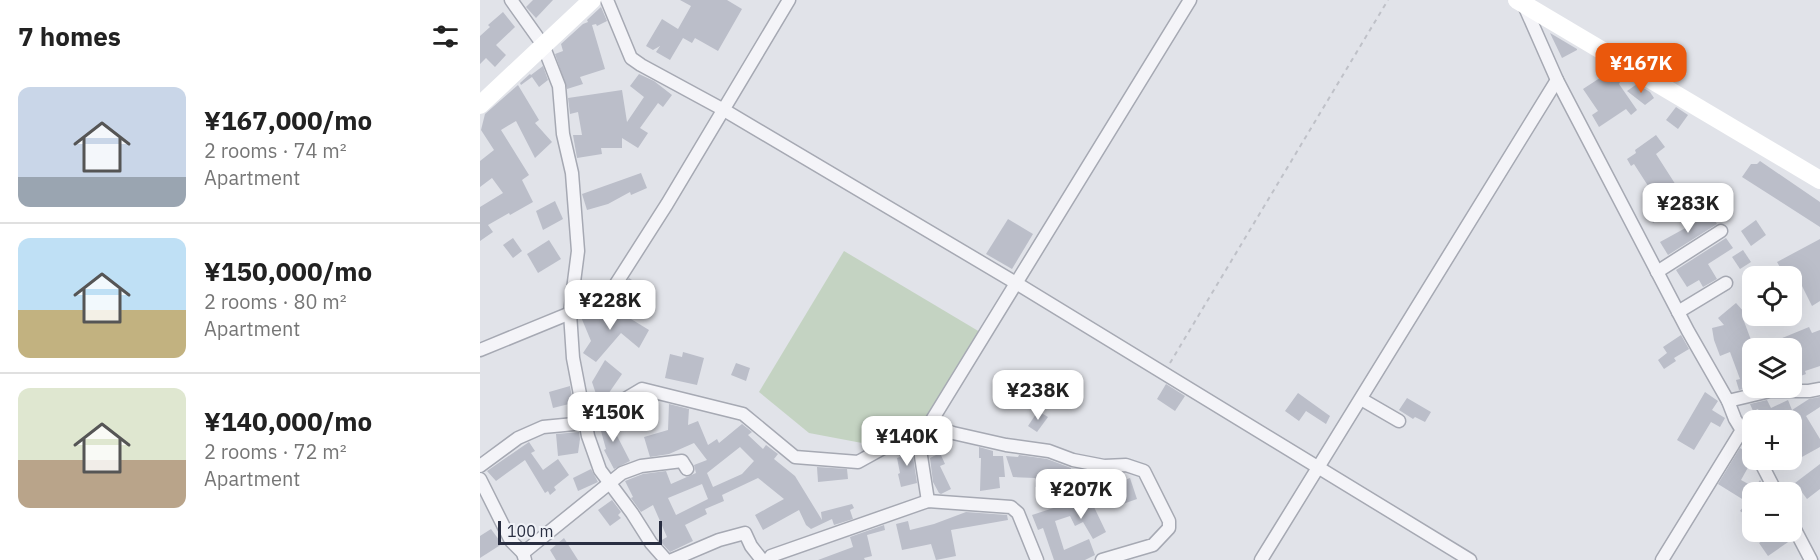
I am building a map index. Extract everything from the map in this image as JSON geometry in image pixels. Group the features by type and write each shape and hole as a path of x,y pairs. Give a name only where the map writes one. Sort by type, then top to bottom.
{"street":[{"path":"511,0 543,45 559,86 563,134 572,173 578,251 570,313 573,358 585,423 600,470 651,543 666,560"},
{"path":"480,105 592,0"},
{"path":"607,0 631,58 724,110 1016,283 1470,560"},
{"path":"480,350 607,298 724,110 789,0"},
{"path":"927,501 918,437 928,425 1190,0"},
{"path":"1521,1 1557,80 1742,430 1662,560"},
{"path":"1521,1 1819,179"},
{"path":"1262,560 1557,80"},
{"path":"1657,272 1721,231"},
{"path":"1678,312 1726,283"},
{"path":"1728,401 1770,391 1809,391 1820,388"},
{"path":"480,466 518,438 543,427 585,423 642,389 743,414 795,458 858,462 928,425 1006,445 1049,451 1073,460 1104,466 1126,465 1144,471 1168,520 1168,528 1153,545 1102,560"},
{"path":"1361,399 1399,421"},
{"path":"480,479 511,541 524,556 622,473 641,466 682,461 687,469"},
{"path":"768,560 771,556 927,501 1011,507 1018,513 1037,560"},
{"path":"672,560 719,540 745,533 751,546 762,560"},
{"path":"1802,542 1812,560"}],"path":[{"path":"1164,373 1388,0"}],"green space":[{"path":"844,251 980,332 925,421 862,443 809,433 759,392"}],"building":[{"path":"533,0 553,0 536,18 526,7"},
{"path":"680,0 727,0 742,9 718,51 695,38 692,43 683,38 670,60 656,52 660,46 653,50 646,46 662,19 678,29 691,6"},
{"path":"601,7 607,21 597,26 592,25 605,69 580,77 583,84 567,89 555,54 563,51 561,44 588,22 587,20"},
{"path":"503,12 515,27 496,45 506,55 495,67 486,58 480,64 480,36 490,27 488,25"},
{"path":"1550,33 1577,49 1577,50 1562,58"},
{"path":"543,66 548,80 539,87 532,77 521,85 520,83 530,74"},
{"path":"1612,70 1637,110 1631,115 1626,109 1599,127 1592,115 1598,111 1583,89"},
{"path":"639,74 654,81 672,95 663,107 658,103 640,128 648,133 638,148 622,138 622,148 601,148 602,154 577,158 573,135 582,135 578,112 570,114 568,98 622,90 627,122 644,97 630,86"},
{"path":"1637,84 1650,92 1654,98 1645,105 1627,91"},
{"path":"518,85 539,120 535,123 552,142 535,158 516,121 501,130 529,175 522,180 533,202 488,225 493,232 480,241 480,207 503,193 492,178 480,187 480,161 494,150 481,130 485,114"},
{"path":"1676,107 1688,115 1678,129 1666,120"},
{"path":"1656,135 1665,147 1656,154 1681,193 1685,190 1692,202 1653,223 1648,213 1661,206 1634,164 1631,166 1627,159 1636,153 1635,150"},
{"path":"1760,161 1820,202 1820,227 1742,177 1751,164 1757,164"},
{"path":"641,173 647,188 631,195 630,192 608,204 587,210 582,194"},
{"path":"555,201 563,219 543,230 536,211"},
{"path":"1711,214 1717,224 1668,255 1660,242"},
{"path":"1008,219 1033,234 1012,269 986,254"},
{"path":"1756,220 1766,235 1751,246 1741,231"},
{"path":"513,238 522,251 513,258 503,245"},
{"path":"1726,238 1733,248 1708,264 1717,279 1703,287 1699,280 1687,287 1676,270"},
{"path":"1820,239 1820,301 1812,306 1802,286 1802,266 1779,266 1777,262"},
{"path":"549,240 561,259 538,273 527,254"},
{"path":"1743,250 1751,262 1740,269 1732,257"},
{"path":"629,278 644,288 639,295 647,300 642,307 620,293"},
{"path":"1736,303 1742,310 1742,326 1746,326 1750,338 1742,338 1742,389 1739,390 1736,380 1740,379 1730,352 1720,356 1714,340 1712,328 1724,325 1718,318"},
{"path":"613,308 649,330 639,348 621,333 596,362 583,353 591,341 581,317 601,309 606,317"},
{"path":"1809,327 1812,333 1820,330 1820,366 1805,371 1806,374 1802,375 1802,338 1782,338"},
{"path":"1681,335 1689,349 1674,358 1676,361 1664,369 1658,360 1667,353 1663,347"},
{"path":"683,352 704,358 697,385 665,378 670,354 682,357"},
{"path":"605,360 622,374 604,400 596,394 592,382"},
{"path":"736,363 750,368 746,381 731,375"},
{"path":"1166,384 1185,396 1175,411 1157,399"},
{"path":"570,386 573,403 553,408 549,392"},
{"path":"1705,392 1718,401 1712,410 1725,418 1720,427 1711,422 1694,450 1677,440"},
{"path":"1298,393 1330,416 1326,424 1306,411 1299,421 1285,411"},
{"path":"1820,397 1820,407 1806,416 1820,439 1820,447 1802,457 1802,410 1792,410 1809,399"},
{"path":"1407,398 1431,412 1425,422 1415,417 1413,419 1399,410"},
{"path":"1767,400 1771,408 1788,400 1792,410 1753,410 1750,404"},
{"path":"669,404 689,409 688,425 698,421 708,445 717,439 719,443 742,424 752,432 748,435 763,449 766,445 778,454 774,459 795,476 822,520 821,512 852,504 854,508 850,510 853,519 834,525 832,519 811,529 806,525 799,510 763,530 755,515 784,499 758,478 722,495 724,501 705,509 707,514 685,525 693,541 670,552 660,541 667,537 653,505 641,512 631,498 633,497 625,481 643,474 666,471 671,484 696,473 694,465 707,460 694,443 669,454 650,457 644,437 668,430","holes":["740,447 754,461 742,474 713,487 707,473","702,484 708,499 676,515 668,498"]},
{"path":"1038,411 1048,417 1037,432 1028,426"},
{"path":"616,415 620,428 614,430 630,461 614,469 604,450 606,449 599,424"},
{"path":"579,432 578,453 558,456 556,434"},
{"path":"529,442 535,451 531,453 543,470 558,459 569,475 554,487 556,490 550,495 548,491 545,493 525,460 496,481 487,471"},
{"path":"911,443 917,483 901,487 898,474 900,473 897,458 900,457 898,450"},
{"path":"979,447 993,451 993,456 1003,456 1005,477 999,477 1000,488 980,491"},
{"path":"1740,448 1742,449 1742,470 1747,470 1741,480 1745,482 1742,482 1742,499 1718,484"},
{"path":"940,453 945,464 940,466 951,489 941,494 933,482 930,458"},
{"path":"1019,455 1047,459 1071,468 1069,490 1035,487 1035,478 1013,477 1006,456 1018,457"},
{"path":"1820,464 1820,489 1807,499 1802,492 1802,482 1796,482"},
{"path":"817,467 847,469 848,479 818,482"},
{"path":"591,469 598,482 578,491 573,478"},
{"path":"1130,478 1137,499 1114,507 1112,501 1094,507 1106,532 1093,539 1083,522 1075,526 1070,516 1055,521 1064,550 1089,539 1095,555 1085,560 1054,560 1043,528 1038,530 1032,515 1121,486 1119,482"},
{"path":"612,500 621,512 618,515 621,518 610,526 598,510"},
{"path":"966,512 1007,515 1008,520 951,530 956,556 936,560 931,544 902,550 896,524 908,521 910,530"},
{"path":"884,525 885,530 867,535 872,556 864,558 865,560 818,560 853,547 850,537"},
{"path":"491,529 502,544 480,558 480,536"},
{"path":"564,538 578,560 556,560 550,550"},
{"path":"1761,542 1788,542 1768,556 1759,543"}]}
